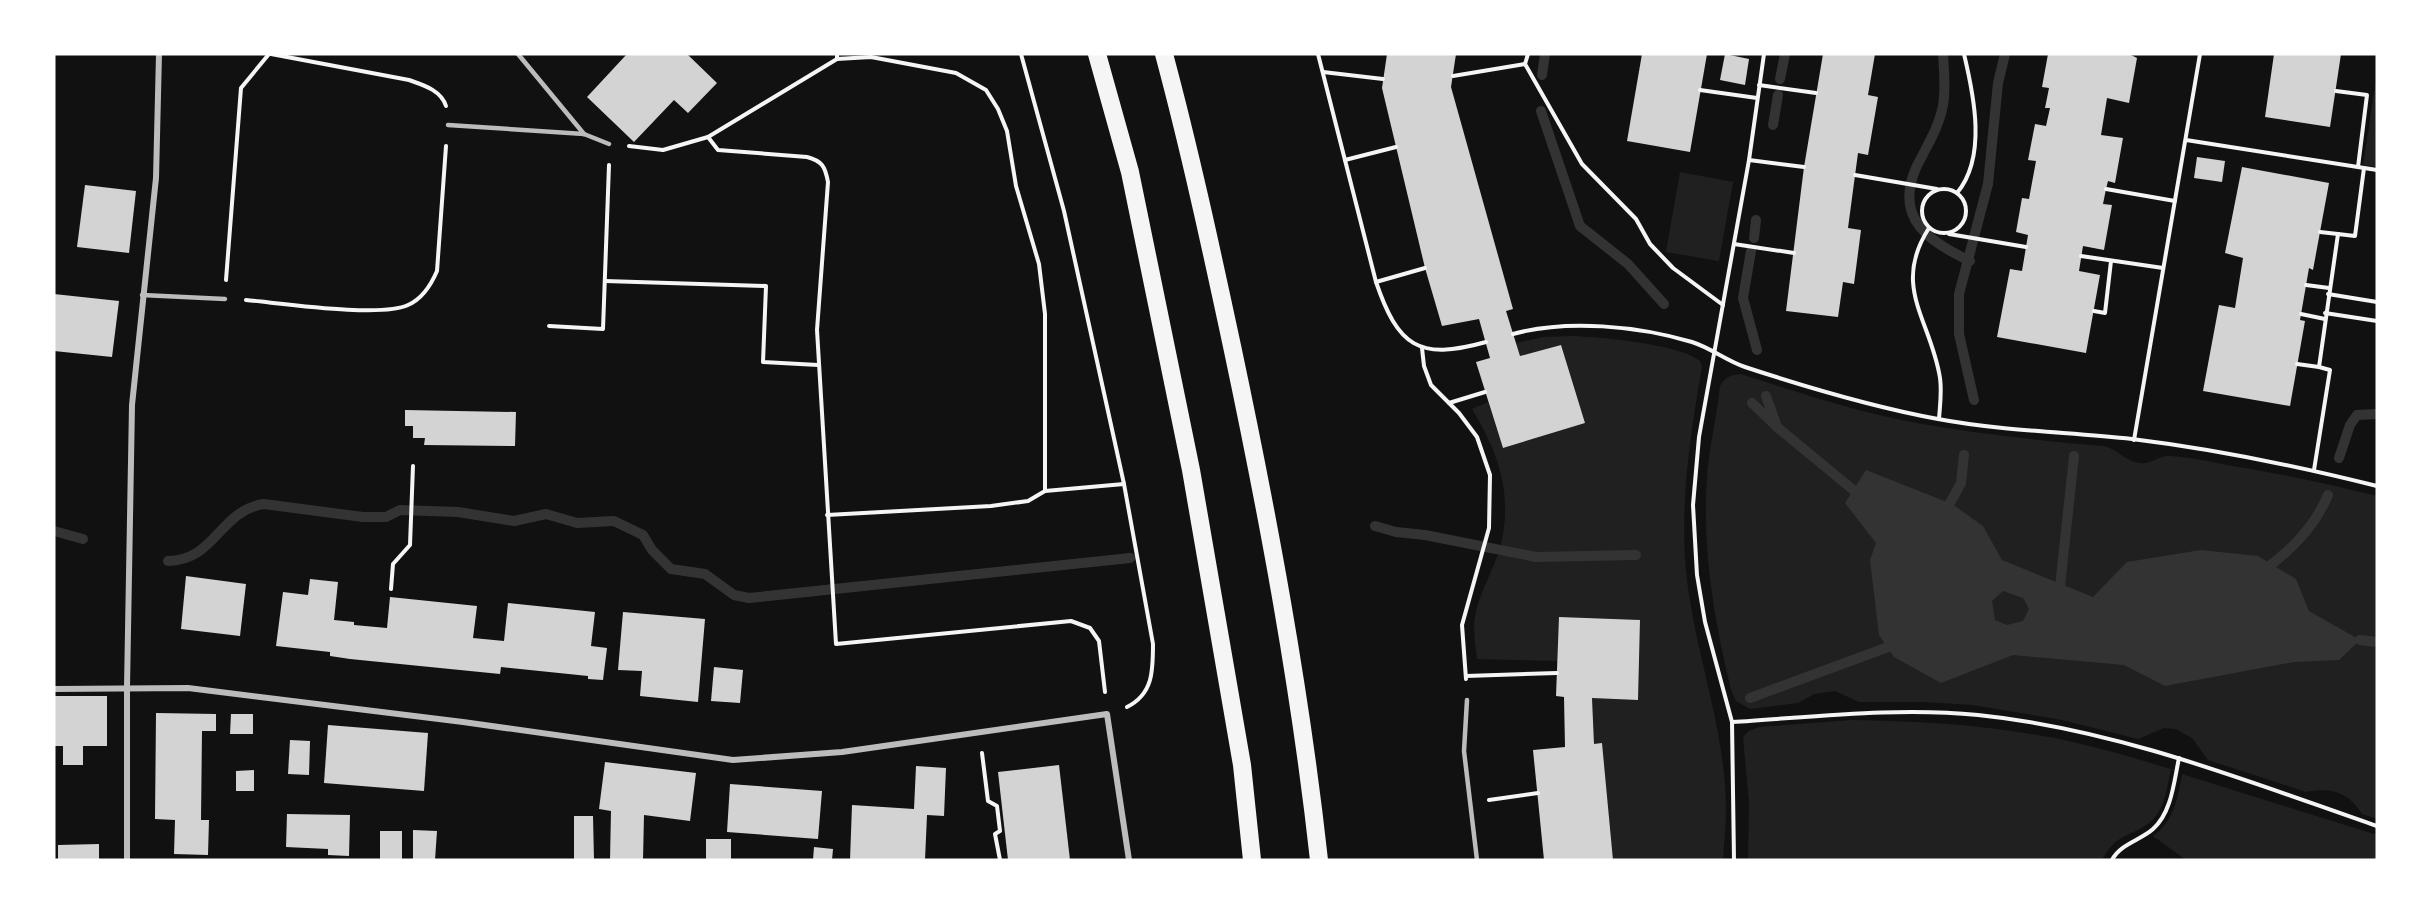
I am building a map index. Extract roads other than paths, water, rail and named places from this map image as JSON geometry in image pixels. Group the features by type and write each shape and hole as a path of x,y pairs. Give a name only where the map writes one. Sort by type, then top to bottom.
{"highway":[{"path":"1097,54 1130,172 1191,470 1242,765 1252,860"},
{"path":"1164,54 1190,151 1259,471 1307,751 1319,860"}],"street":[{"path":"127,860 127,687 132,405 156,178 159,54"},
{"path":"54,689 188,688 463,722 733,760 842,753 1107,714 1129,860"}],"lane":[{"path":"518,54 584,134"},
{"path":"448,125 584,134 609,144"},
{"path":"142,295 225,299"},
{"path":"1467,700 1464,751 1477,860"}],"waterway":[{"path":"1542,75 1545,54"},
{"path":"1780,79 1785,54"},
{"path":"1943,54 1943,105 1935,130 1916,168 1910,186 1909,201 1919,226 1929,236 1955,254 1970,261"},
{"path":"1974,400 1959,334 1959,294 1988,184 1998,83 2005,54"},
{"path":"1773,125 1778,95"},
{"path":"1541,111 1580,226 1628,264 1664,304"},
{"path":"1754,238 1756,220"},
{"path":"1751,251 1743,298 1757,350"},
{"path":"1766,396 1776,424"},
{"path":"1752,403 1777,427 1863,498"},
{"path":"2339,458 2350,425 2357,415 2377,414"},
{"path":"1944,514 1961,483 1964,455"},
{"path":"2059,596 2074,456"},
{"path":"2263,571 2301,538 2316,518 2328,495"},
{"path":"168,561 184,559 197,553 237,515 249,508 264,504 363,517 386,517 400,510 458,512 514,521 546,514 577,523 614,521 643,535 652,550 671,569 705,574 734,595 749,598 1130,558"},
{"path":"1375,526 1396,532 1425,535 1536,557 1636,555"},
{"path":"54,531 83,539"},
{"path":"2360,640 2377,642"},
{"path":"1750,698 1899,643"}]}
